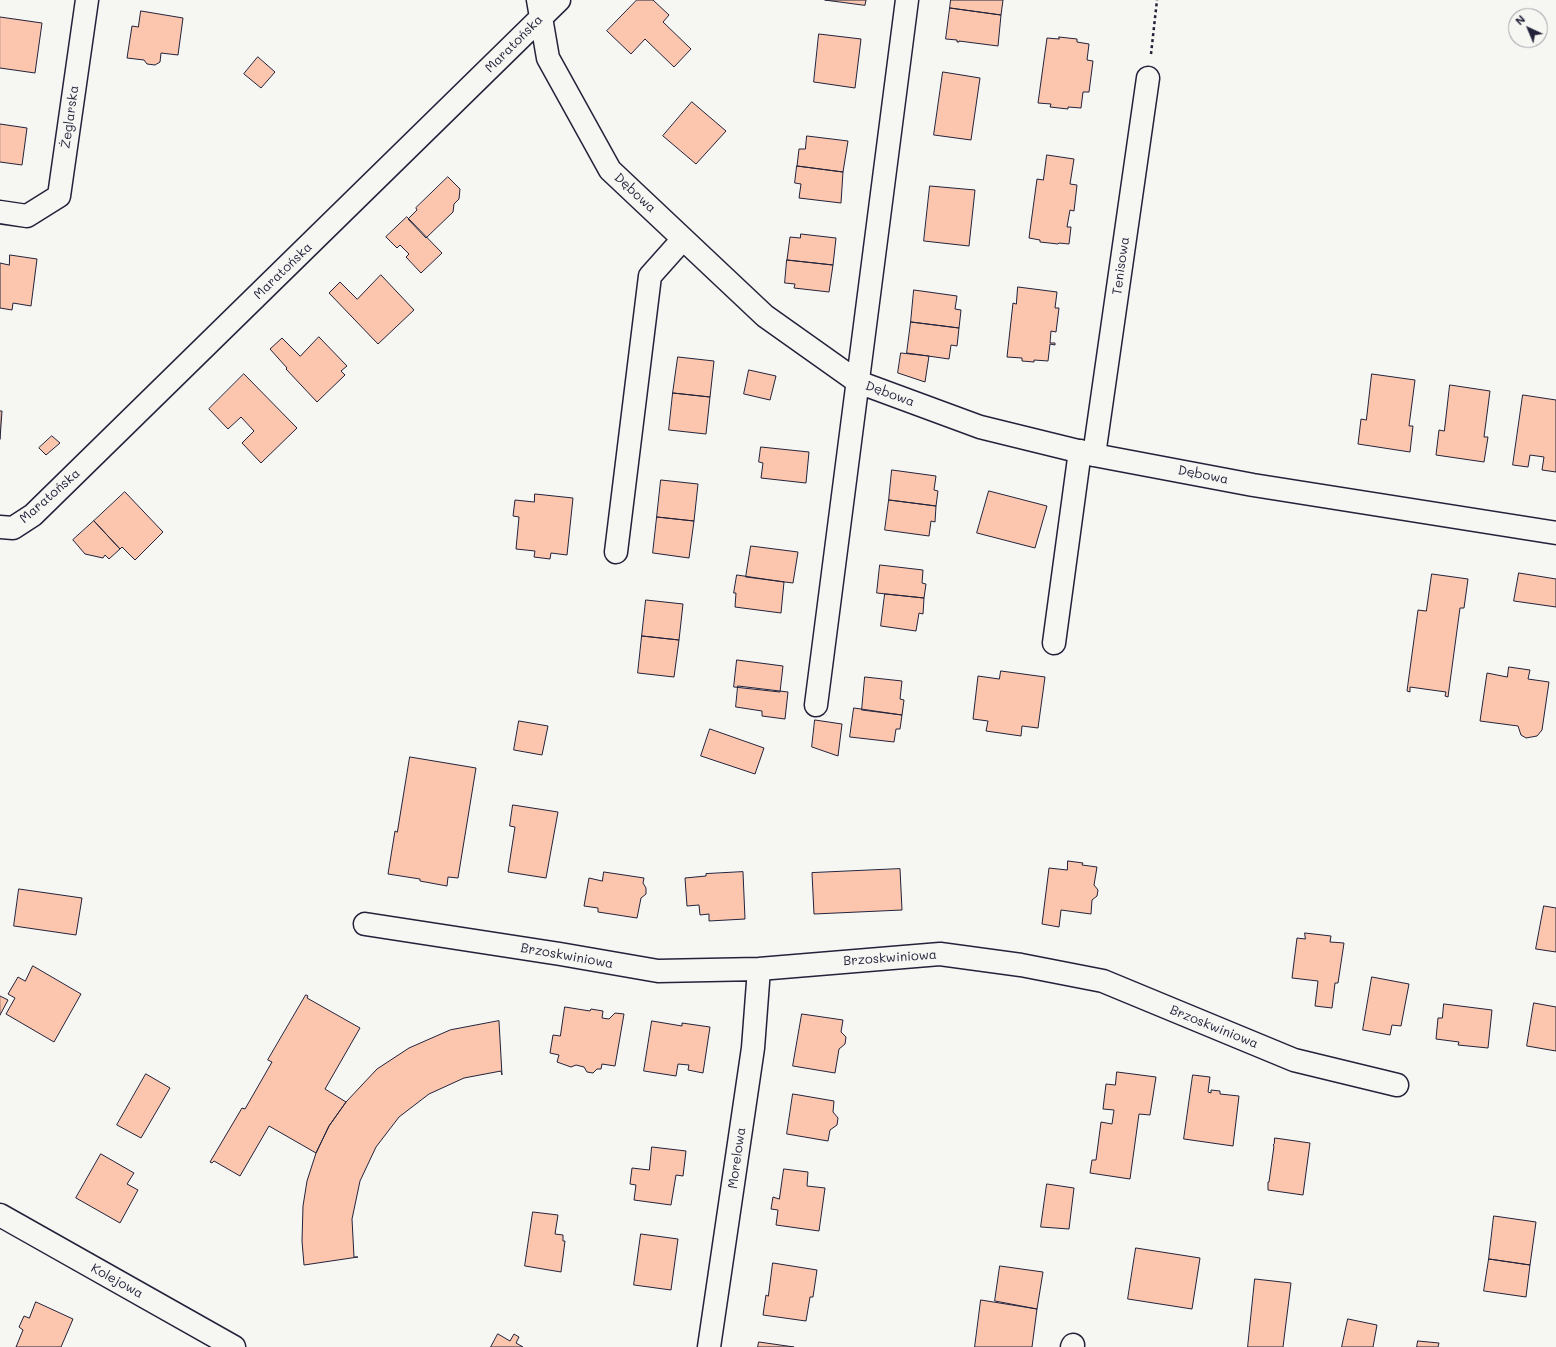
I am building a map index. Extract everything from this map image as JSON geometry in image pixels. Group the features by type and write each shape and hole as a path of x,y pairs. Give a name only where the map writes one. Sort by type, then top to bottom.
{"street":[{"name":"Żeglarska","path":"0,212 27,216 59,196 87,0"},
{"name":"Maratońska","path":"0,527 13,528 33,515 539,9 559,0"},
{"name":"Dębowa","path":"816,705 907,0"},
{"name":"Dębowa","path":"539,9 548,58 610,170 764,316 858,382 980,427 1087,453 1253,485 1556,533"},
{"name":"Tenisowa","path":"1054,642 1087,453 1148,78"},
{"path":"616,552 650,276 683,239"},
{"name":"Brzoskwiniowa","path":"365,924 560,954 658,971 759,969 940,954 1021,965 1103,981 1294,1060 1397,1085"},
{"name":"Morelowa","path":"709,1347 753,1048 759,969"},
{"name":"Kolejowa","path":"0,1215 234,1347"}],"path":[{"path":"1148,78 1157,0"}],"building":[{"path":"637,0 653,0 669,15 663,22 691,49 674,67 645,39 631,54 607,31"},
{"path":"825,0 866,0 865,5"},
{"path":"951,0 1003,0 1001,15 950,8"},
{"path":"950,8 1001,15 998,46 957,42 957,40 946,39"},
{"path":"141,11 183,18 178,55 161,53 160,62 155,65 147,64 144,60 127,58 132,26 138,27"},
{"path":"0,17 42,23 35,73 0,68"},
{"path":"819,34 861,39 855,88 814,82"},
{"path":"1059,37 1077,39 1077,42 1089,44 1087,60 1093,61 1089,92 1083,92 1081,108 1068,107 1068,109 1050,107 1051,104 1038,103 1047,38 1059,39"},
{"path":"258,57 275,72 261,88 244,74"},
{"path":"943,72 980,78 971,140 934,135"},
{"path":"692,102 726,131 696,164 663,136"},
{"path":"0,124 27,128 22,165 0,162"},
{"path":"807,136 848,141 843,172 797,166 799,149 805,149"},
{"path":"1047,155 1074,159 1070,184 1077,185 1074,211 1070,210 1067,227 1071,227 1069,244 1040,242 1040,240 1029,238 1037,179 1043,180"},
{"path":"797,166 843,172 841,203 799,198 801,184 795,183"},
{"path":"448,177 460,189 459,199 454,204 453,212 426,238 408,219 417,210 416,208"},
{"path":"930,186 975,190 969,246 924,241"},
{"path":"407,217 442,253 421,273 406,257 409,254 400,245 397,248 386,237"},
{"path":"801,234 836,238 833,265 787,260 790,237 800,238"},
{"path":"10,255 37,259 31,306 13,303 12,310 0,308 0,263 9,265"},
{"path":"787,260 833,265 829,292 794,288 795,284 785,283"},
{"path":"381,275 414,310 378,344 329,293 340,282 357,299"},
{"path":"1018,287 1057,292 1055,308 1059,308 1056,332 1051,331 1050,343 1055,343 1055,345 1050,344 1048,361 1022,361 1022,358 1007,357 1013,303 1016,304"},
{"path":"914,290 957,296 955,309 961,310 959,328 911,322"},
{"path":"911,322 959,328 957,346 951,345 949,359 907,353"},
{"path":"319,337 347,366 341,371 345,375 317,402 286,369 287,368 270,349 282,338 300,356"},
{"path":"901,353 929,356 925,382 898,373"},
{"path":"678,357 714,361 710,397 673,393"},
{"path":"749,370 776,376 770,400 744,394"},
{"path":"244,374 297,428 261,463 242,443 254,431 241,417 228,429 209,409"},
{"path":"1372,374 1415,380 1409,426 1413,426 1410,452 1358,444 1361,419 1366,420"},
{"path":"1450,385 1490,391 1484,437 1488,437 1484,462 1436,455 1439,430 1444,431"},
{"path":"673,393 710,397 706,434 669,430"},
{"path":"1523,395 1556,400 1556,472 1542,470 1544,457 1530,455 1528,467 1513,465"},
{"path":"0,411 2,411 0,439"},
{"path":"52,436 60,443 46,455 39,448"},
{"path":"761,447 809,452 806,483 761,478 763,463 759,462"},
{"path":"892,470 936,476 934,490 938,491 936,506 889,500"},
{"path":"661,480 698,484 694,521 657,517"},
{"path":"989,491 1047,506 1035,548 977,533"},
{"path":"125,492 163,532 135,560 122,547 120,549 94,521"},
{"path":"535,494 573,498 567,555 551,553 550,559 534,557 535,551 516,549 519,517 513,516 515,500 534,502"},
{"path":"889,500 936,506 935,522 931,521 929,536 885,530"},
{"path":"657,517 694,521 689,558 653,553"},
{"path":"94,521 120,549 109,559 105,555 103,558 85,554 73,540"},
{"path":"751,546 798,552 793,583 746,577"},
{"path":"880,565 923,570 922,583 926,584 924,598 877,593"},
{"path":"1519,573 1556,579 1556,607 1514,601"},
{"path":"1432,574 1468,579 1464,608 1460,608 1448,697 1445,696 1446,692 1410,687 1410,692 1407,691 1418,610 1426,611"},
{"path":"737,575 784,582 781,613 735,607 736,593 734,593"},
{"path":"885,594 924,598 923,614 919,613 916,631 881,626"},
{"path":"646,600 683,604 679,640 642,636"},
{"path":"642,636 679,640 674,677 638,673"},
{"path":"737,660 783,666 780,692 734,687"},
{"path":"1509,667 1530,670 1528,679 1549,682 1542,730 1537,736 1526,738 1521,735 1518,726 1480,721 1487,673 1507,677"},
{"path":"1001,671 1045,677 1038,728 1022,726 1021,736 986,731 988,721 973,719 978,676 999,679"},
{"path":"865,677 902,681 900,699 904,700 902,715 862,710"},
{"path":"738,686 788,692 785,719 762,716 762,711 736,707"},
{"path":"854,708 902,715 900,729 896,729 894,742 850,737"},
{"path":"815,720 842,724 838,756 812,747"},
{"path":"519,721 548,726 542,755 514,750"},
{"path":"710,729 764,748 755,774 701,756"},
{"path":"410,757 476,768 458,878 448,877 447,886 420,881 420,879 388,874"},
{"path":"513,805 558,812 546,878 508,872 515,827 510,826"},
{"path":"1068,861 1097,867 1094,885 1098,890 1097,896 1092,900 1091,914 1061,910 1059,927 1042,924 1049,868 1067,870"},
{"path":"900,869 902,910 814,914 812,873"},
{"path":"604,872 644,878 643,883 646,888 646,894 641,898 637,918 598,912 598,908 584,906 589,878 602,881"},
{"path":"743,872 745,919 709,921 709,914 700,915 699,905 687,906 685,878 706,876 706,874"},
{"path":"19,889 82,898 76,935 14,926"},
{"path":"1544,906 1556,908 1556,952 1536,949"},
{"path":"1305,933 1331,936 1330,942 1344,943 1338,983 1335,983 1332,1008 1315,1006 1318,981 1292,978 1297,938 1305,939"},
{"path":"33,966 81,994 54,1042 6,1014 15,998 8,994 18,977 25,981"},
{"path":"1372,977 1409,984 1401,1026 1392,1025 1390,1035 1363,1030"},
{"path":"306,995 308,996 307,998 360,1028 325,1089 346,1102 329,1126 316,1153 269,1126 240,1176 214,1161 212,1163 210,1162 242,1108 245,1109 272,1062 268,1060"},
{"path":"0,996 8,1000 0,1015"},
{"path":"1534,1003 1556,1007 1556,1051 1527,1046"},
{"path":"1444,1004 1492,1010 1488,1048 1458,1045 1459,1042 1436,1039 1438,1018 1442,1018"},
{"path":"565,1007 590,1011 591,1009 603,1011 602,1018 609,1019 615,1013 624,1014 615,1066 602,1064 601,1069 597,1069 593,1073 587,1072 584,1067 576,1065 571,1067 557,1062 559,1055 550,1053 553,1035 560,1036"},
{"path":"802,1014 843,1020 841,1032 846,1037 845,1044 839,1049 835,1073 793,1066"},
{"path":"499,1021 502,1075 501,1071 464,1078 429,1094 399,1117 376,1147 360,1181 352,1219 354,1257 358,1257 304,1265 302,1241 303,1206 307,1181 316,1153 329,1126 346,1102 377,1069 409,1048 450,1030"},
{"path":"652,1021 682,1026 682,1023 710,1027 703,1073 688,1070 689,1065 678,1064 676,1076 644,1071"},
{"path":"1117,1072 1156,1077 1150,1115 1139,1114 1130,1179 1090,1173 1092,1160 1096,1160 1101,1122 1112,1124 1114,1110 1103,1109 1106,1084 1115,1085"},
{"path":"146,1074 170,1088 141,1138 117,1125"},
{"path":"1193,1075 1210,1077 1208,1092 1211,1093 1211,1090 1220,1091 1220,1094 1239,1096 1233,1146 1184,1139"},
{"path":"793,1094 834,1101 833,1112 838,1118 837,1125 830,1130 828,1141 787,1134"},
{"path":"1275,1138 1310,1143 1303,1195 1268,1190"},
{"path":"652,1147 686,1151 683,1176 676,1175 671,1205 634,1200 636,1185 630,1184 632,1168 649,1170"},
{"path":"101,1154 134,1173 127,1184 138,1190 120,1223 76,1198"},
{"path":"784,1169 808,1172 807,1186 825,1188 819,1231 776,1225 778,1210 771,1209 773,1197 779,1199"},
{"path":"1047,1184 1074,1188 1069,1229 1041,1227"},
{"path":"533,1212 558,1215 555,1234 563,1235 563,1241 565,1241 561,1272 525,1266"},
{"path":"1494,1216 1536,1222 1530,1265 1489,1259"},
{"path":"641,1234 678,1239 671,1290 634,1285"},
{"path":"1136,1248 1200,1258 1192,1309 1128,1299"},
{"path":"1489,1259 1530,1265 1526,1297 1484,1291"},
{"path":"773,1263 817,1270 813,1297 810,1297 806,1321 763,1315 766,1295 768,1296"},
{"path":"1000,1266 1043,1272 1037,1309 995,1301"},
{"path":"1255,1279 1291,1283 1283,1347 1248,1347"},
{"path":"981,1300 1037,1309 1032,1347 975,1347"},
{"path":"36,1302 73,1319 61,1347 16,1347 23,1330 19,1327 24,1316 29,1318"},
{"path":"1348,1319 1377,1325 1373,1347 1342,1347"},
{"path":"498,1334 510,1341 514,1334 519,1337 516,1343 523,1347 491,1347"},
{"path":"1418,1341 1439,1343 1438,1347 1417,1347"},
{"path":"759,1342 794,1347 758,1347"}]}
